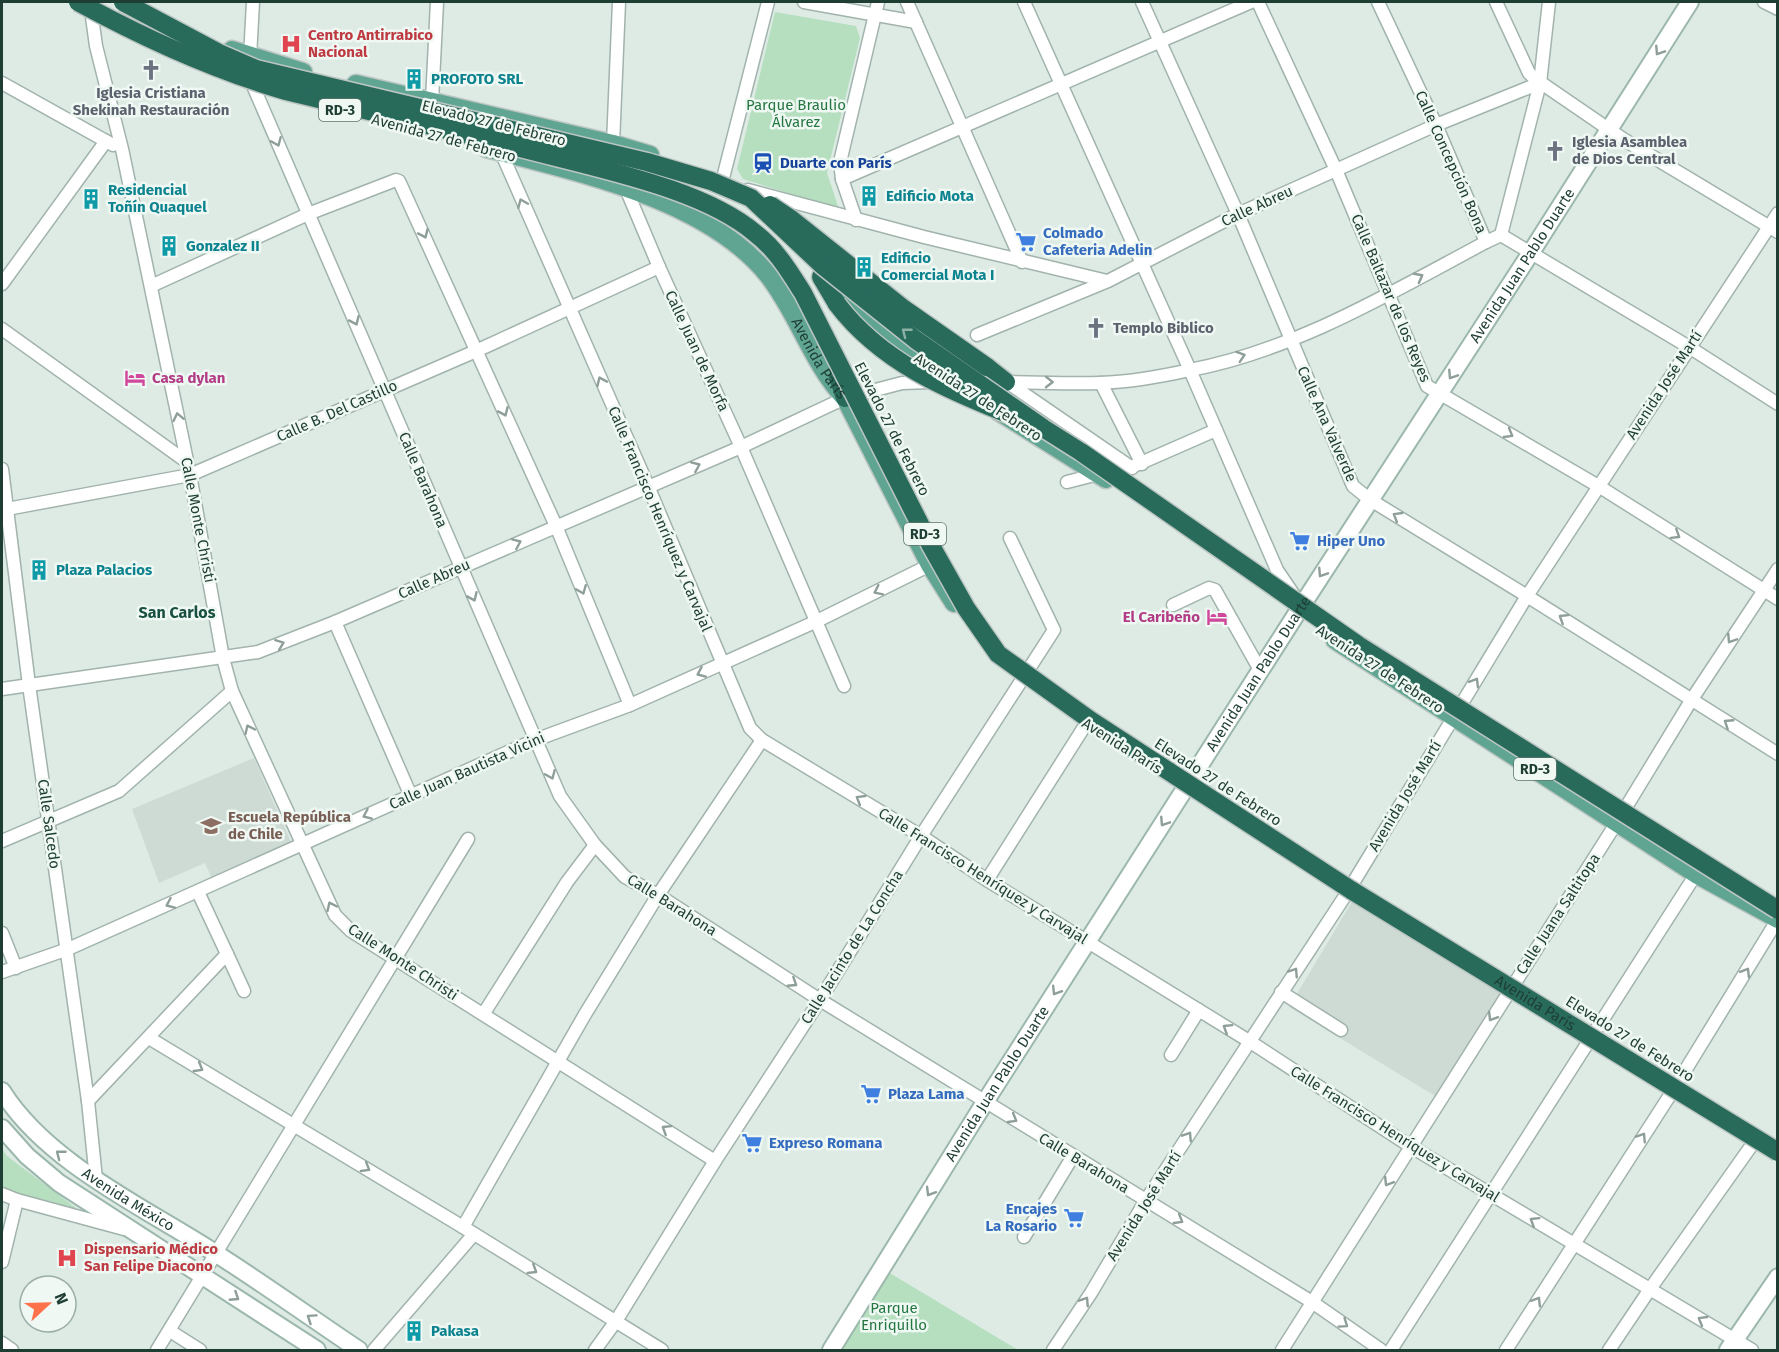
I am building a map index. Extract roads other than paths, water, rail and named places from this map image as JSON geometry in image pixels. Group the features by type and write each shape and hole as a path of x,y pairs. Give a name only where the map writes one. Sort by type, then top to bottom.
{"highway":[{"name":"Elevado 27 de Febrero","path":"78,2 211,66 246,79 600,169 657,186 718,210 755,232 788,268 803,293 930,544 966,608 987,641 1013,667 1191,787 1351,890 1778,1152"},
{"name":"Elevado 27 de Febrero","path":"123,2 256,69 647,162 749,194 823,266 916,340 1042,428 1081,452 1358,645 1778,910"},
{"path":"600,169 644,190 718,214 753,239 769,255 800,300 838,377 845,398"},
{"path":"749,194 791,219 903,309 1006,382"},
{"path":"821,277 850,321 869,340 893,358 963,396 1042,428"}],"main road":[{"name":"Avenida 27 de Febrero","path":"67,2 93,18 254,88 501,152 625,187"},
{"name":"Avenida 27 de Febrero","path":"137,2 221,46 250,57 309,74 613,144 723,178 749,194 787,225 821,277 878,331 1098,474 1299,609 1362,659 1696,874 1778,919"},
{"name":"Avenida Juan Pablo Duarte","path":"831,1350 1087,941 1690,2"},
{"name":"Avenida París","path":"625,187 712,225 750,255 770,277 831,383 845,398 930,565 978,641 999,664 1086,724 1187,787 1347,893 1510,989 1778,1157"},
{"name":"Avenida México","path":"2,1091 30,1128 59,1154 216,1254 359,1350"},
{"name":"Avenida México","path":"2,1128 27,1156 59,1183 317,1350"},
{"path":"1732,1345 1778,1277"}],"street":[{"name":"Calle Barahona","path":"253,2 250,57 254,88 560,796 596,845 625,877 658,895 820,1000 1312,1302 1381,1350"},
{"path":"432,101 437,2"},
{"name":"Calle Juan de Morfa","path":"619,2 613,144 625,187 844,686"},
{"path":"723,178 768,2"},
{"path":"804,2 916,22"},
{"path":"856,220 842,179 840,162 878,2"},
{"path":"907,2 1022,262"},
{"path":"1024,2 1190,370 1277,570 1299,609"},
{"name":"Calle Ana Valverde","path":"1142,2 1238,214 1353,486 1369,499 1778,754"},
{"path":"842,179 1251,2"},
{"name":"Calle Baltazar de los Reyes","path":"1258,2 1336,170 1427,386 1600,487 1778,599"},
{"name":"Calle Concepción Bona","path":"1378,2 1436,124 1486,242 1501,235 1689,347 1778,404"},
{"path":"1496,2 1529,73 1540,83 1608,130 1773,229"},
{"path":"1501,235 1540,83 1550,2"},
{"path":"1764,2 1778,9"},
{"name":"Calle Monte Christi","path":"93,18 96,46 122,150 190,475 223,658 232,691 335,915 351,931 715,1161"},
{"path":"2,83 122,150"},
{"name":"Calle Abreu","path":"977,335 1108,281 1238,214 1436,124 1540,83"},
{"path":"2,284 106,141"},
{"name":"Calle Francisco Henríquez y Carvajal","path":"501,152 568,309 648,486 750,728 762,740 921,836 987,880 1249,1041 1410,1146 1572,1245 1650,1289 1732,1345 1752,1350"},
{"path":"151,286 308,214 396,180 399,181 556,526 630,705"},
{"path":"749,194 1108,281"},
{"name":"Avenida José Martí","path":"1053,1350 1091,1293 1146,1200 1347,893 1527,596 1689,347 1773,229 1778,213"},
{"name":"Calle Abreu","path":"2,688 258,652 336,622 741,447 845,398 902,383 954,381 1101,383 1190,370 1291,341 1486,242"},
{"name":"Calle B. Del Castillo","path":"4,509 190,475 476,351 659,267"},
{"path":"2,329 187,462"},
{"path":"1006,382 1137,466"},
{"path":"1101,383 1137,466"},
{"path":"1067,482 1098,474 1113,474 1137,466 1216,430"},
{"name":"Calle Salcedo","path":"2,469 4,509 68,949 96,1179"},
{"name":"Calle Jacinto de La Concha","path":"595,1350 616,1321 715,1161 820,1000 921,836 1054,630 1011,538"},
{"name":"Calle Juan Bautista Vicini","path":"2,972 68,949 536,740 630,705 816,621 930,565"},
{"name":"Calle Juana Saltitopa","path":"1282,1350 1617,822 1692,699 1778,569"},
{"path":"1173,605 1209,588 1215,590 1260,670"},
{"path":"336,622 411,796"},
{"path":"2,841 119,791 232,691"},
{"path":"987,880 1086,724"},
{"path":"463,1227 558,1061 658,895 762,740"},
{"path":"157,1350 468,839"},
{"path":"484,1013 567,882 596,845"},
{"path":"1391,1350 1696,874"},
{"path":"198,892 244,991"},
{"path":"1506,1350 1672,1092 1778,919"},
{"path":"2,933 16,968"},
{"path":"88,1101 227,954"},
{"path":"1281,992 1341,1030"},
{"path":"1171,1055 1199,1010"},
{"path":"149,1038 662,1350"},
{"path":"1610,1350 1650,1289 1754,1142"},
{"path":"1024,1237 1073,1156"},
{"path":"2,1194 133,1232"},
{"path":"2,1262 17,1200"},
{"path":"374,1350 474,1234"},
{"path":"170,1331 200,1350"},
{"path":"2,1343 12,1350"}],"place":[{"name":"Centro Antirrabico Nacional","path":"291,44"},
{"name":"Iglesia Cristiana Shekinah Restauración","path":"151,70"},
{"name":"PROFOTO SRL","path":"414,79"},
{"name":"Iglesia Asamblea de Dios Central","path":"1555,151"},
{"name":"Duarte con París","path":"763,163"},
{"name":"Edificio Mota","path":"869,196"},
{"name":"Residencial Toñín Quaquel","path":"91,199"},
{"name":"Colmado Cafeteria Adelin","path":"1026,242"},
{"name":"Gonzalez II","path":"169,246"},
{"name":"Edificio Comercial Mota I","path":"864,267"},
{"name":"Templo Biblico","path":"1096,328"},
{"name":"Casa dylan","path":"135,378"},
{"name":"Hiper Uno","path":"1300,541"},
{"name":"Plaza Palacios","path":"39,570"},
{"name":"El Caribeño","path":"1217,617"},
{"name":"Escuela República de Chile","path":"211,826"},
{"name":"Plaza Lama","path":"871,1094"},
{"name":"Expreso Romana","path":"752,1143"},
{"name":"Encajes La Rosario","path":"1074,1218"},
{"name":"Dispensario Médico San Felipe Diacono","path":"67,1258"},
{"name":"Pakasa","path":"414,1331"}],"district":[{"name":"San Carlos","path":"177,612"}],"park label":[{"name":"Parque Braulio Álvarez","path":"796,114"},
{"name":"Parque Enriquillo","path":"894,1316"}]}
